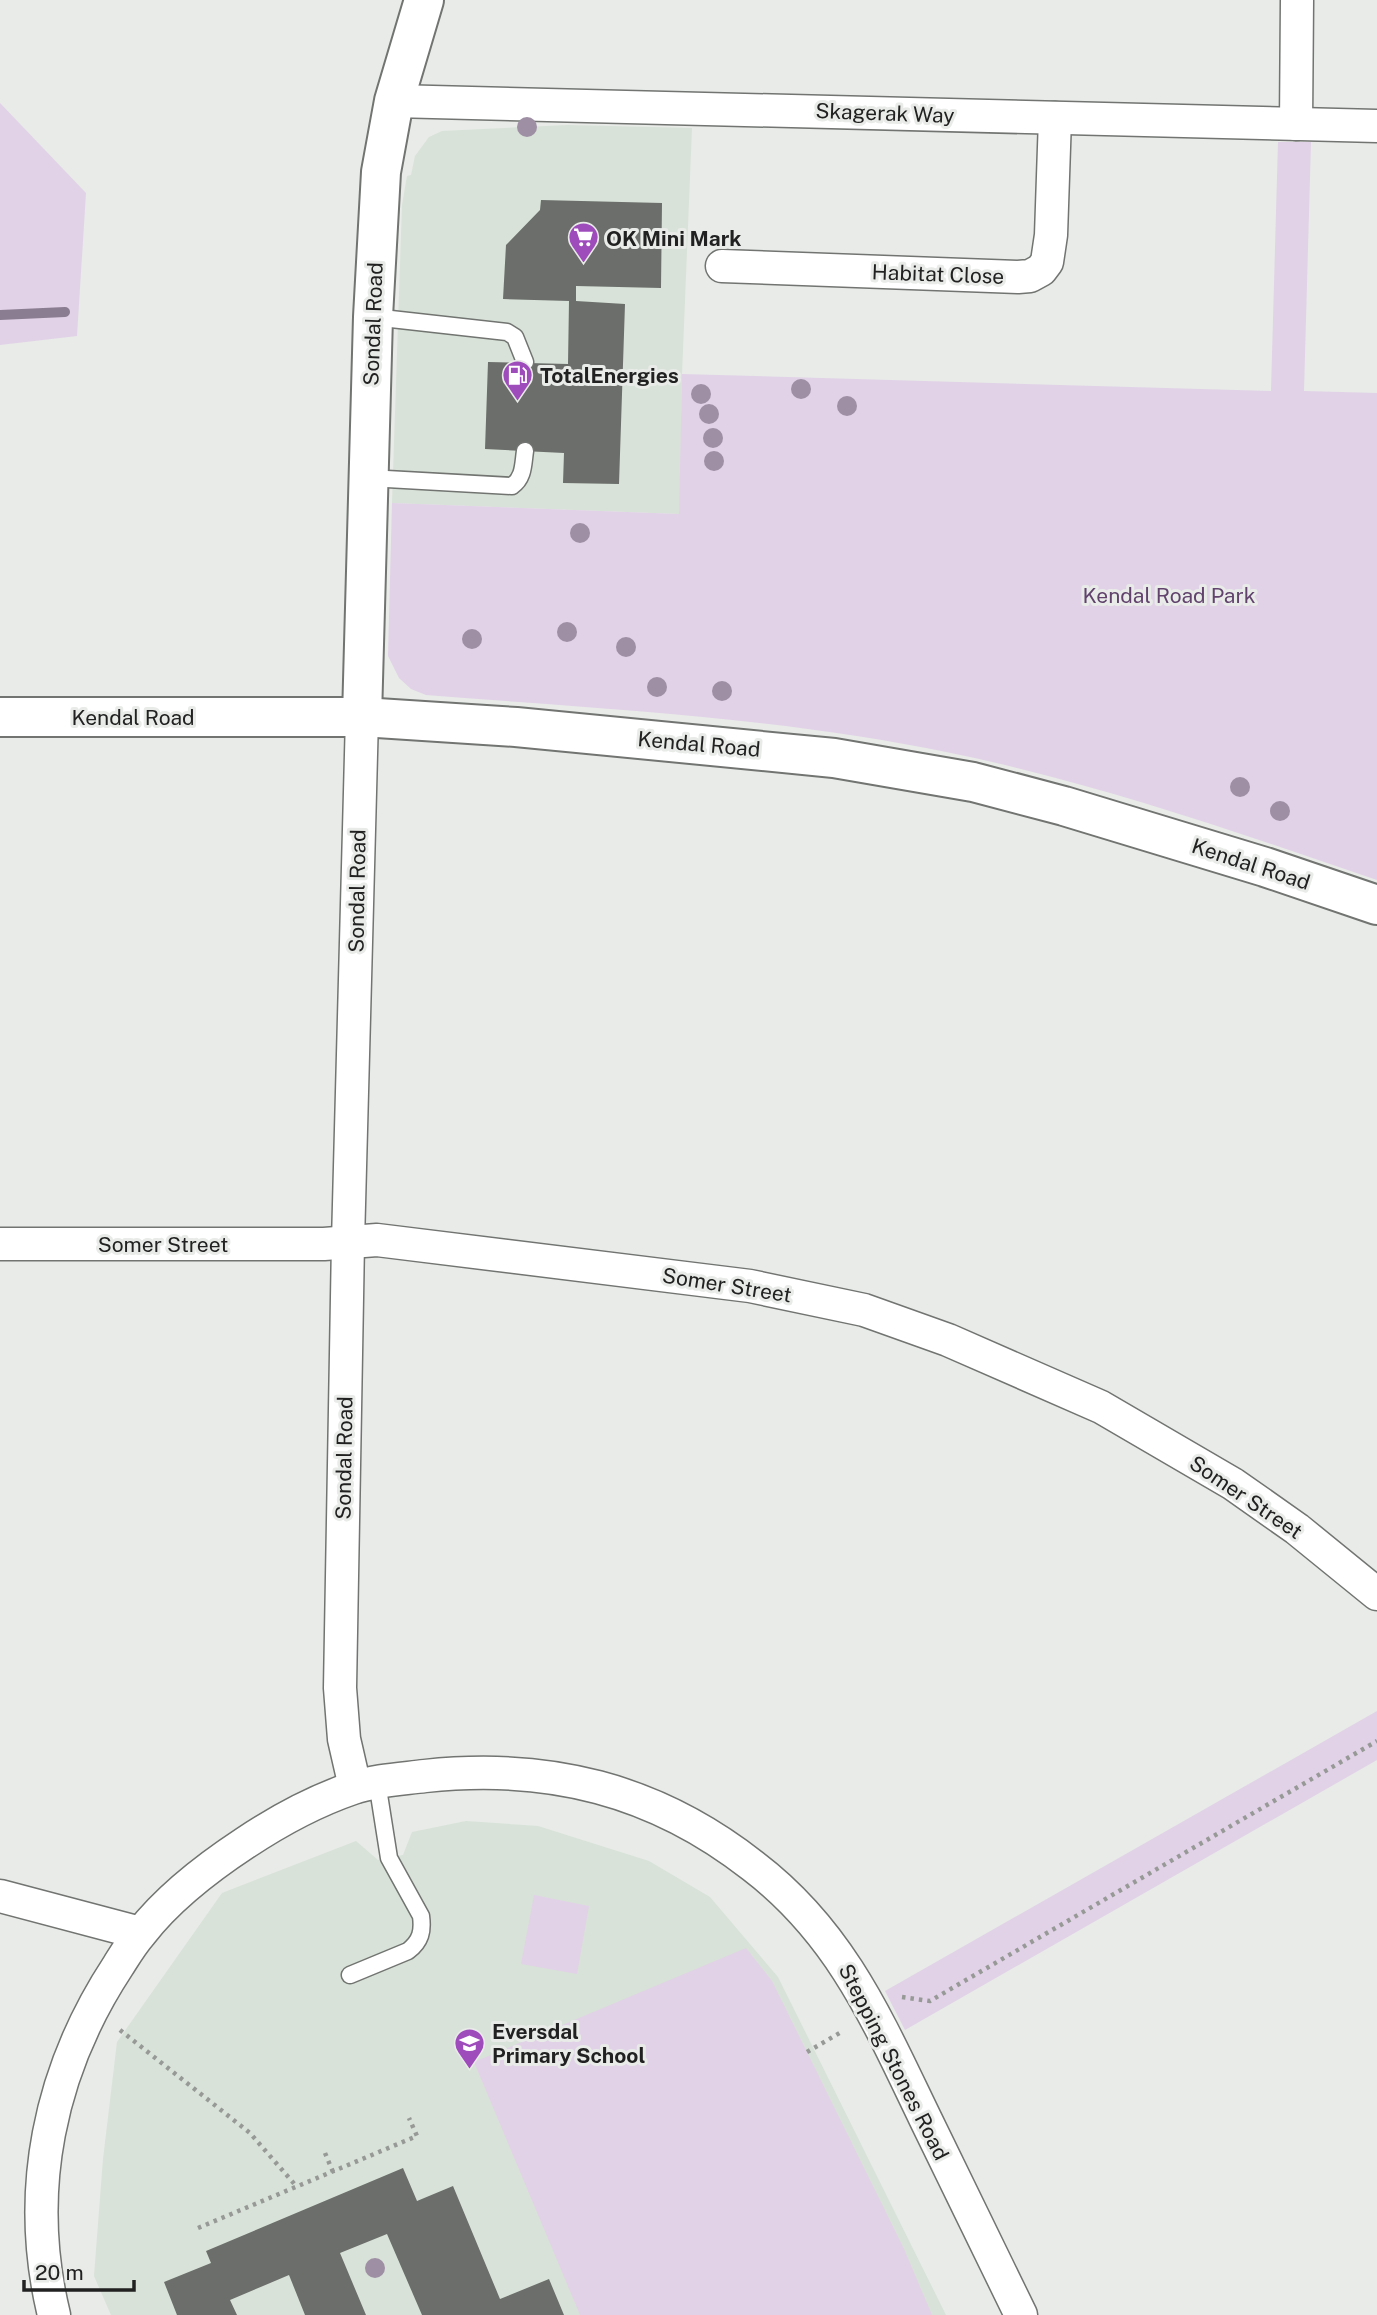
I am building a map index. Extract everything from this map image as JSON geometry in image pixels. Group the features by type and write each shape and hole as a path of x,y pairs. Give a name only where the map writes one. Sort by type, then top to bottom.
{"street":[{"name":"Sondal Road","path":"366,1784 344,1739 340,1688 348,1242 373,317 380,172 394,101 424,0"},
{"path":"1296,124 1297,0"},
{"name":"Skagerak Way","path":"394,101 1377,127"},
{"name":"Habitat Close","path":"722,266 1030,276 1041,270 1047,262 1051,235 1055,118"},
{"name":"Kendal Road","path":"0,717 362,717 516,727 834,758 960,780 1064,806 1265,867 1377,905"},
{"name":"Somer Street","path":"0,1244 377,1240 750,1286 864,1310 948,1340 1101,1407 1233,1484 1297,1529 1377,1594"},
{"name":"Stepping Stones Road","path":"54,2315 44,2261 41,2207 44,2155 58,2089 75,2043 101,1992 141,1933 207,1868 275,1823 366,1784 463,1772 507,1772 539,1775 592,1786 669,1813 729,1847 783,1891 839,1955 863,1992 1021,2315"},
{"path":"0,1896 141,1933"}],"lane":[{"path":"373,317 507,332 515,337 525,362"},
{"path":"368,478 512,486 519,482 522,475 526,451"},
{"path":"350,1975 408,1951 421,1937 423,1927 421,1916 389,1858 366,1784"}],"path":[{"path":"863,1992 930,2001 1377,1741"},
{"path":"92,2009 250,2133 297,2186"},
{"path":"807,2052 833,2036"},
{"path":"198,2228 417,2136 410,2118"},
{"path":"325,2153 333,2172"}],"shaded area":[{"path":"568,125 692,128 682,374 680,514 392,503 402,205 407,176 411,175 415,156 429,137 442,131"},
{"name":"Eversdal Primary School","path":"466,1821 538,1826 649,1861 710,1897 778,1977 946,2315 111,2315 94,2276 103,2159 117,2042 222,1893 356,1841 378,1860 403,1855 412,1832"}],"green space":[{"path":"0,103 86,193 77,336 0,345"},
{"name":"Kendal Road Park","path":"1278,142 1311,142 1304,391 1377,393 1377,880 1113,794 951,753 756,723 426,695 411,689 399,678 388,656 392,503 679,514 682,374 1271,391"},
{"path":"1377,1711 1377,1760 905,2030 885,1991"},
{"path":"534,1895 589,1906 577,1974 521,1964"},
{"path":"746,1948 772,1981 904,2249 932,2315 580,2315 474,2062"}],"building":[{"path":"541,200 662,203 661,288 576,286 576,301 625,304 619,484 563,483 564,453 485,449 488,362 568,364 569,301 503,299 506,245 540,210"},
{"path":"403,2168 417,2201 453,2186 500,2299 549,2279 564,2315 422,2315 387,2234 340,2253 366,2315 305,2315 289,2275 230,2300 237,2315 177,2315 164,2282 211,2263 206,2251"}],"waterway":[{"path":"0,315 65,312"}],"place":[{"name":"OK Mini Mark","path":"583,265"},
{"name":"TotalEnergies","path":"517,402"},
{"name":"Eversdal Primary School","path":"469,2070"}]}
